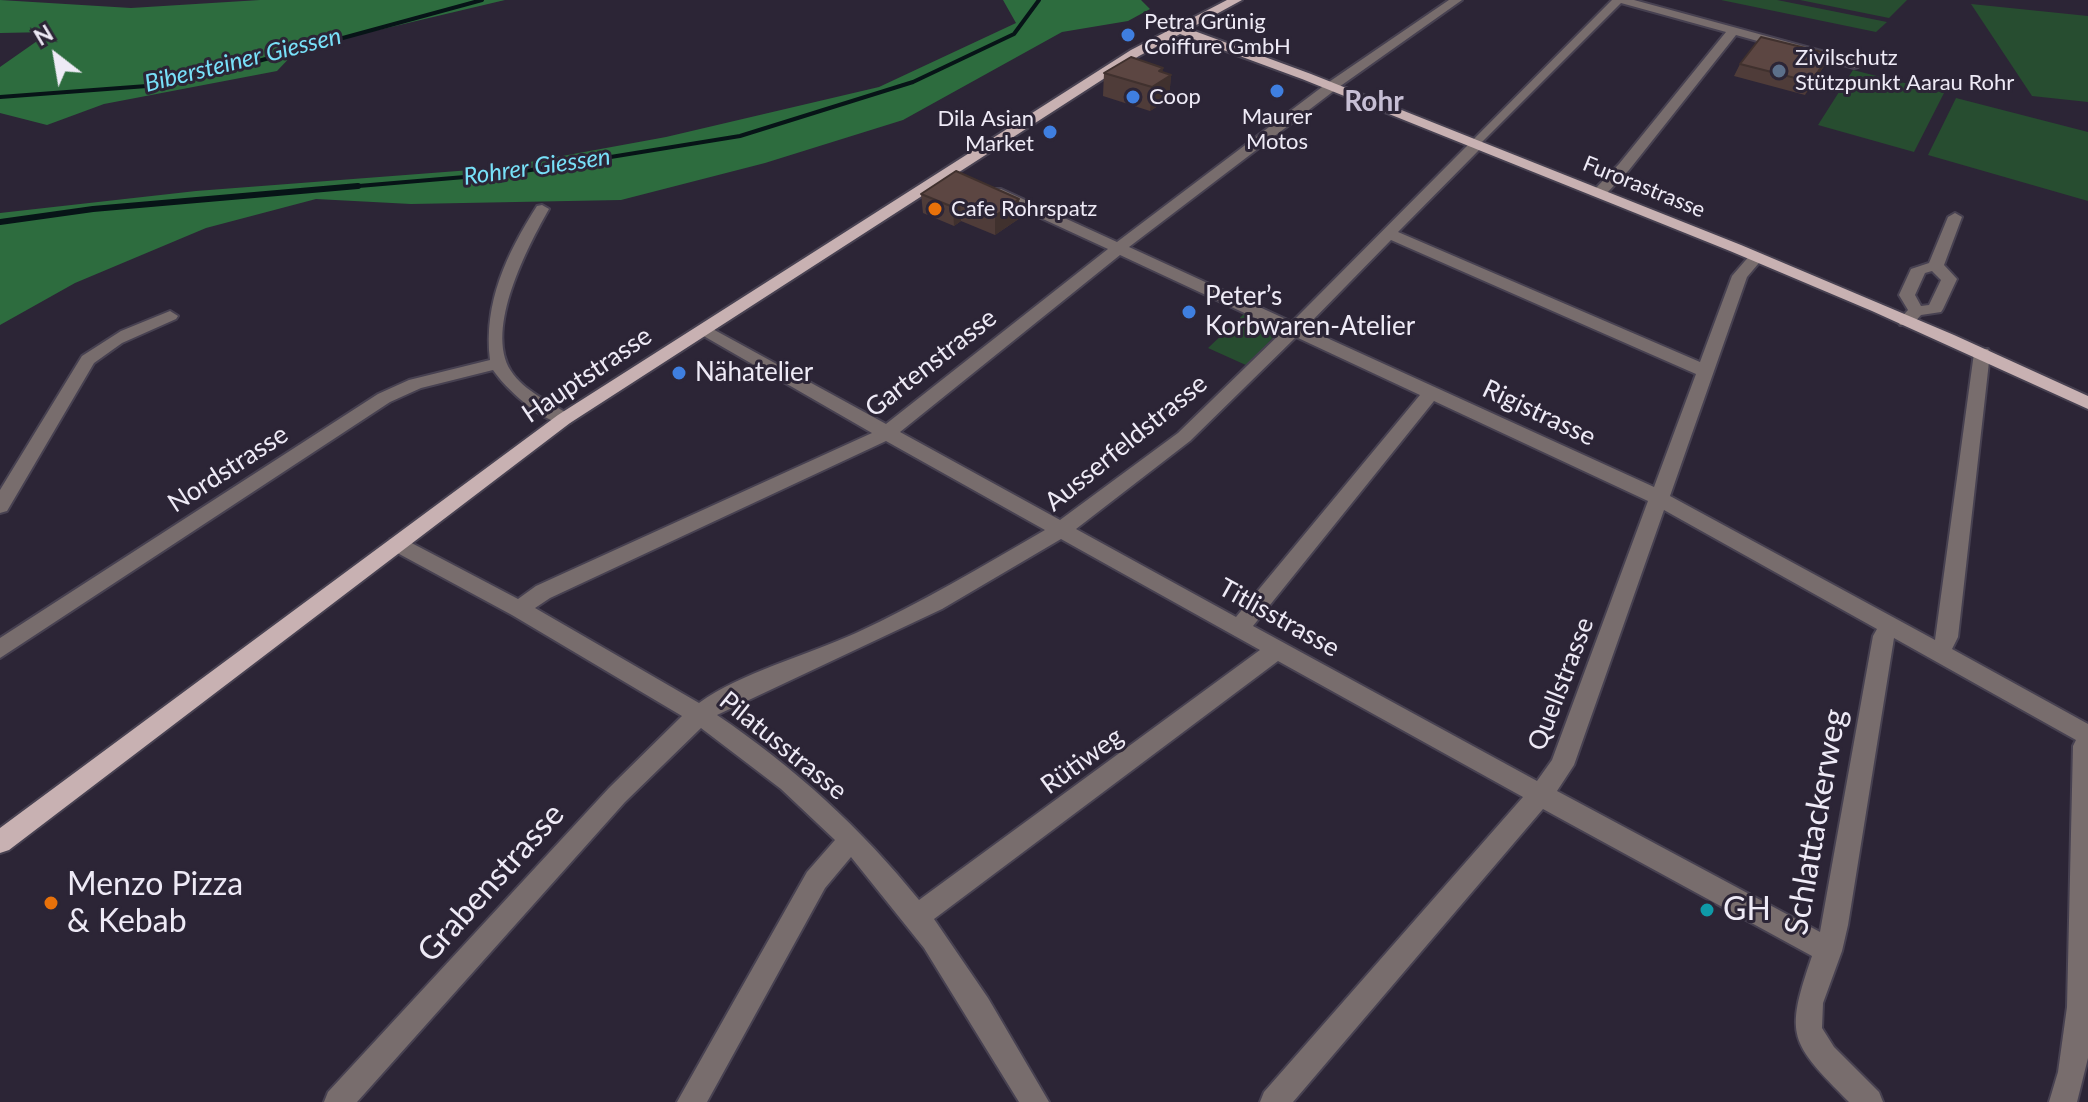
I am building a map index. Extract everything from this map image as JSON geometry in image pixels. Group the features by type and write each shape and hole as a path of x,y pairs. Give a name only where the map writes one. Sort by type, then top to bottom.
{"main road":[{"name":"Hauptstrasse","path":"0,842 564,419 1177,29 1236,0"},
{"name":"Furorastrasse","path":"1177,29 1332,87 1911,316 2088,403"}],"street":[{"name":"Gartenstrasse","path":"519,609 554,587 887,433 1118,248 1332,87 1456,0"},
{"path":"1619,0 1854,64"},
{"name":"Ausserfeldstrasse","path":"700,715 739,692 863,639 935,603 1060,530 1184,437 1619,0"},
{"path":"1599,193 1624,167 1733,31"},
{"name":"Rigistrasse","path":"951,172 1659,499 2088,737"},
{"path":"542,209 510,268 499,299 496,317 499,363 503,373 516,385 564,419"},
{"path":"1936,266 1938,254 1955,217"},
{"path":"1387,233 1705,371"},
{"name":"Quellstrasse","path":"1274,1102 1541,794 1562,765 1740,276 1756,257"},
{"path":"1936,266 1949,279 1935,309 1911,316 1907,295 1919,269 1936,266"},
{"path":"0,506 88,360 104,345 170,316"},
{"name":"Titlisstrasse","path":"703,331 1829,951"},
{"path":"1939,653 1947,637 1982,353"},
{"name":"Nordstrasse","path":"0,649 384,398 415,384 499,363"},
{"path":"1239,628 1432,392"},
{"name":"Pilatusstrasse","path":"397,544 519,609 700,715 776,771 852,841 917,917 1035,1102"},
{"name":"Schlattackerweg","path":"1869,1102 1824,1057 1808,1031 1809,1003 1829,951 1884,636 1890,626"},
{"name":"Rütiweg","path":"917,917 1278,649"},
{"name":"Grabenstrasse","path":"338,1102 617,795 700,715"},
{"path":"2063,1102 2072,1072 2081,1007 2085,746 2088,737"},
{"path":"691,1102 816,880 835,855 852,841"}],"green space":[{"path":"0,0 131,8 260,0 505,0 298,49 277,71 104,104 47,125 0,113 0,67 50,32 0,33"},
{"path":"1003,0 1141,0 1150,9 1128,21 1062,32 903,120 765,163 621,200 411,204 316,199 206,228 75,283 0,325 0,213 196,191 497,168 666,137 879,87 1016,23"},
{"path":"1721,0 1777,0 1887,22 1876,32"},
{"path":"1800,0 1907,0 1889,18"},
{"path":"1971,4 2088,16 2088,102 2032,96"},
{"path":"1853,70 1944,93 1914,152 1818,125"},
{"path":"1956,98 2088,132 2088,201 1928,155"},
{"path":"1245,313 1271,326 1275,335 1248,366 1208,348"}],"building":[{"path":"1761,37 1830,54 1811,82 1740,64"},
{"path":"1131,57 1163,68 1159,71 1171,75 1152,87 1104,73"},
{"path":"956,171 1019,199 995,216 960,202 953,207 921,194"}],"waterway":[{"name":"Bibersteiner Giessen","path":"0,97 147,86 229,69 482,0"},
{"name":"Rohrer Giessen","path":"335,188 512,173 740,136 913,82 1014,34 1039,0"},
{"name":"Rohrer Giessen","path":"0,222 93,209 358,186"}],"place":[{"name":"Petra Grünig Coiffure GmbH","path":"1128,35"},
{"name":"Zivilschutz Stützpunkt Aarau Rohr","path":"1779,71"},
{"name":"Maurer Motos","path":"1277,91"},
{"name":"Coop","path":"1133,97"},
{"name":"Dila Asian Market","path":"1050,132"},
{"name":"Cafe Rohrspatz","path":"935,209"},
{"name":"Peter’s Korbwaren-Atelier","path":"1189,312"},
{"name":"Nähatelier","path":"679,373"},
{"name":"Menzo Pizza & Kebab","path":"51,903"},
{"name":"GH","path":"1707,910"}],"district":[{"name":"Rohr","path":"1374,102"}]}
